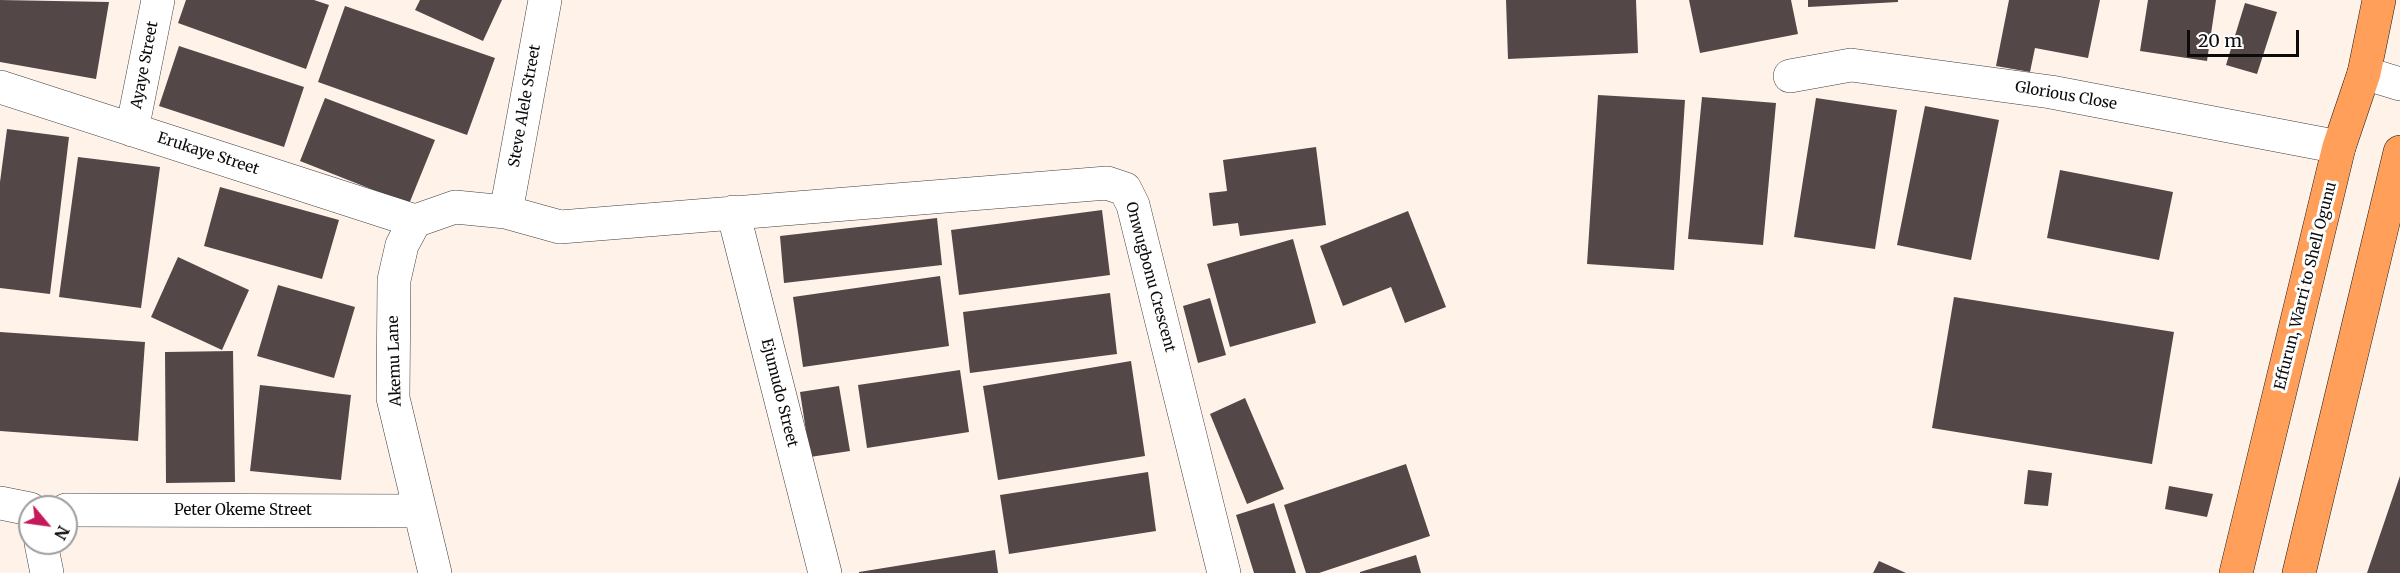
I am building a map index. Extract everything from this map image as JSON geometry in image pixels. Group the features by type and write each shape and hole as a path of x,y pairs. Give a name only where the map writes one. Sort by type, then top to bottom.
{"main road":[{"name":"Effurun, Warri to Shell Ogunu","path":"2236,573 2339,147 2364,72 2379,0"},
{"path":"2299,573 2400,152"}],"street":[{"name":"Ayaye Street","path":"132,129 158,0"},
{"name":"Steve Alele Street","path":"506,212 545,0"},
{"name":"Glorious Close","path":"1790,76 1851,65 2051,92 2339,147"},
{"path":"2364,72 2400,84"},
{"name":"Erukaye Street","path":"0,87 415,221"},
{"name":"Onwugbonu Crescent","path":"734,212 1107,183 1125,189 1133,205 1224,573"},
{"path":"415,221 455,207 506,212 560,227 734,212"},
{"name":"Ejumudo Street","path":"734,212 825,573"},
{"name":"Akemu Lane","path":"415,221 402,245 394,280 393,398 435,573"},
{"path":"0,502 18,506"},
{"name":"Peter Okeme Street","path":"78,510 420,511"},
{"path":"43,555 47,573"}],"building":[{"path":"0,0 109,2 96,79 0,62"},
{"path":"186,0 314,0 329,5 306,69 178,23"},
{"path":"420,0 502,0 483,41 415,10"},
{"path":"1506,0 1636,0 1638,53 1508,59"},
{"path":"1689,0 1791,0 1798,34 1700,53"},
{"path":"1808,0 1898,0 1898,2 1808,7"},
{"path":"2009,0 2100,0 2088,58 2035,48 2030,72 1996,66"},
{"path":"2148,0 2216,0 2207,61 2140,51"},
{"path":"2245,3 2277,12 2257,74 2226,65"},
{"path":"345,6 495,58 467,135 318,82"},
{"path":"179,46 304,87 284,147 159,106"},
{"path":"1598,95 1685,100 1674,270 1587,264"},
{"path":"1702,97 1776,103 1763,245 1688,239"},
{"path":"325,98 435,140 409,204 300,161"},
{"path":"1816,98 1897,110 1875,249 1794,237"},
{"path":"1925,106 1999,120 1971,260 1897,245"},
{"path":"7,129 69,137 50,294 0,288 0,182"},
{"path":"1316,147 1326,225 1240,236 1238,223 1213,226 1209,193 1227,191 1223,160"},
{"path":"78,157 160,167 141,308 59,297"},
{"path":"2060,170 2173,192 2159,260 2047,238"},
{"path":"220,187 339,220 322,279 204,246"},
{"path":"1102,210 1110,275 959,295 951,230"},
{"path":"1408,211 1446,307 1405,323 1391,287 1343,306 1320,246"},
{"path":"937,218 942,265 784,283 780,236"},
{"path":"1293,239 1316,323 1230,347 1207,264"},
{"path":"178,257 249,290 222,350 151,317"},
{"path":"940,276 949,346 803,367 793,297"},
{"path":"278,285 355,307 334,378 257,356"},
{"path":"1110,293 1117,354 970,373 963,312"},
{"path":"1954,297 2174,332 2152,464 1932,428"},
{"path":"1210,298 1226,355 1198,363 1183,306"},
{"path":"0,332 145,342 138,441 0,431"},
{"path":"233,351 235,482 166,483 165,352"},
{"path":"1131,361 1145,456 998,480 983,386"},
{"path":"960,370 969,432 867,448 858,385"},
{"path":"260,385 351,395 341,480 250,471"},
{"path":"839,386 850,451 810,457 800,392"},
{"path":"1245,398 1284,489 1247,504 1210,414"},
{"path":"1406,464 1430,536 1319,573 1306,573 1284,505"},
{"path":"2028,470 2052,473 2048,506 2024,504"},
{"path":"1148,472 1156,531 1009,554 1000,495"},
{"path":"2400,476 2400,573 2367,573"},
{"path":"2169,486 2213,494 2207,517 2165,509"},
{"path":"1274,503 1296,573 1254,573 1236,515"},
{"path":"995,550 998,573 859,573 859,572"},
{"path":"1416,555 1421,573 1360,573 1360,572"},
{"path":"1879,561 1906,573 1873,573"}]}
